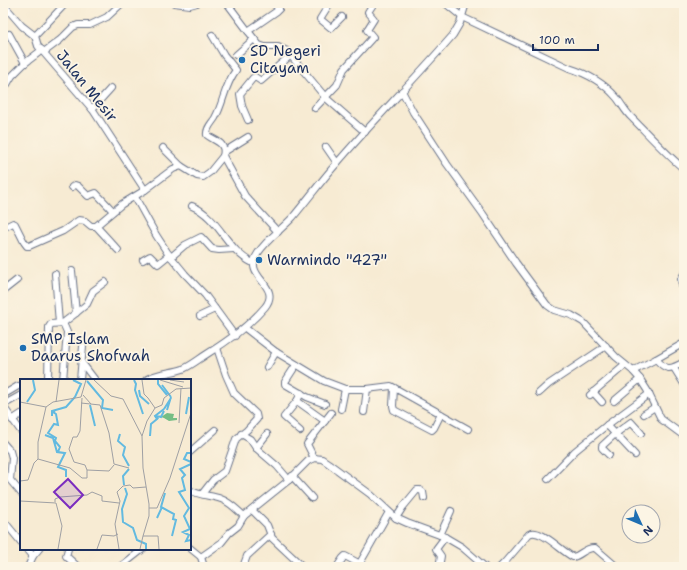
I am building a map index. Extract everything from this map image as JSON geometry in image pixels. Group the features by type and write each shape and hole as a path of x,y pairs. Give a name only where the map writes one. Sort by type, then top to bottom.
{"street":[{"path":"3,4 22,26 35,36 66,3"},
{"path":"3,91 12,76 25,63 60,40 73,27 78,25 90,25 107,17 122,3"},
{"path":"174,3 190,5 197,3"},
{"path":"228,3 254,39 263,46 278,47 287,51 326,98 365,132"},
{"path":"273,3 278,9"},
{"path":"248,31 273,15 284,3"},
{"path":"330,3 320,19 331,28 342,17"},
{"path":"315,108 326,98 337,84 344,69 373,37 367,30 374,19 368,12 374,3"},
{"path":"445,3 462,17 510,41 598,80 613,93 626,111 652,139 684,168"},
{"path":"147,379 150,377 183,369 235,336 265,307 269,298 268,289 253,268 253,263 261,249 292,218 337,163 453,35 459,27 466,3"},
{"path":"9,34 25,63"},
{"path":"212,35 224,55 236,70 226,86 217,113 206,132 209,137 223,145 224,154 245,196 278,232"},
{"name":"Jalan Mesir","path":"35,36 38,46 92,108 145,190"},
{"path":"236,56 254,39"},
{"path":"248,120 240,96 241,92 253,78 261,81 291,55"},
{"path":"92,108 111,88"},
{"path":"402,90 413,112 443,159 547,305 554,310 571,315 583,322 640,379 661,419 684,436"},
{"path":"163,148 181,166 197,176 203,177 208,174 224,154 248,137"},
{"path":"326,147 337,163"},
{"path":"96,226 122,204 135,197 173,169 181,166"},
{"path":"72,187 77,185 88,196 96,193 113,211"},
{"path":"135,197 156,235 170,256 205,295 235,336"},
{"path":"192,206 201,210 220,230 234,249 246,260 253,263"},
{"path":"3,228 13,223 16,224 24,242 27,246 29,246 63,231 79,220 85,221 91,226 96,226 118,250"},
{"path":"143,260 150,256 159,264 185,245 201,237 212,249 234,249"},
{"path":"72,271 76,313"},
{"path":"55,274 61,323 65,326 67,332 64,379"},
{"path":"684,274 681,279 684,295"},
{"path":"3,291 17,280"},
{"path":"48,379 48,327 51,324 61,323 76,313 87,304 93,291 105,282"},
{"path":"200,316 215,309"},
{"path":"245,328 276,352 324,381 345,389 367,389 391,386 468,429"},
{"path":"633,371 684,343"},
{"path":"80,379 83,346"},
{"path":"539,393 549,384 606,346"},
{"path":"202,494 213,480 225,470 236,439 247,430 256,420 257,416 234,393 217,348"},
{"path":"267,367 276,352"},
{"path":"656,359 663,367 668,368 674,368 684,362"},
{"path":"82,363 94,379"},
{"path":"296,365 285,383 301,393 325,404"},
{"path":"602,402 592,393 625,365"},
{"path":"674,368 684,384"},
{"path":"81,379 90,373"},
{"path":"614,402 640,379"},
{"path":"3,395 18,386"},
{"path":"394,388 394,410 432,430 441,414"},
{"path":"341,409 345,389"},
{"path":"364,412 367,389"},
{"path":"300,431 284,418 301,393"},
{"path":"548,479 575,451 649,394"},
{"path":"20,396 3,406 20,430"},
{"path":"297,401 325,421"},
{"path":"644,414 655,407"},
{"path":"314,458 307,444 331,413"},
{"path":"12,420 20,415"},
{"path":"609,455 602,447 615,434 633,420 641,433"},
{"path":"607,425 635,455"},
{"path":"191,451 215,430"},
{"path":"241,434 250,439 256,448 312,498"},
{"path":"256,448 267,434"},
{"path":"3,442 10,451 12,458 10,480 20,492"},
{"path":"201,557 221,543 238,526 244,516 308,461 314,458 322,459 334,467 370,494 396,518 443,536 462,547 485,567"},
{"path":"396,518 417,490 423,492 424,498"},
{"path":"192,492 226,501 244,516"},
{"path":"252,510 267,525 272,538 303,567"},
{"path":"439,567 440,556 436,548 443,536 451,511"},
{"path":"360,563 389,512"},
{"path":"3,520 20,541"},
{"path":"500,567 507,565 529,534 535,532 540,533 573,557 577,556 586,549 595,548 618,567"},
{"path":"243,567 247,556 271,534"},
{"path":"191,549 201,557 204,567"},
{"path":"28,550 33,556"},
{"path":"28,567 33,556 38,550"},
{"path":"68,550 66,556 78,567"},
{"path":"120,567 141,550"},
{"path":"337,567 342,558 345,556 366,567"},
{"path":"474,567 479,561"}],"place":[{"name":"SD Negeri Citayam","path":"242,60"},
{"name":"Warmindo \"427\"","path":"259,260"},
{"name":"SMP Islam Daarus Shofwah","path":"23,348"}]}
